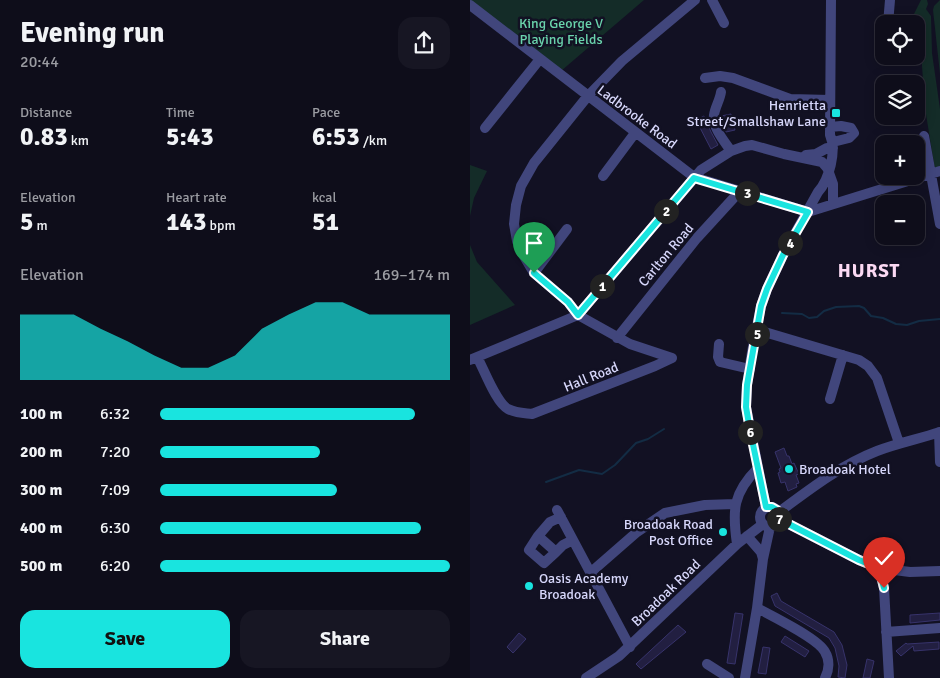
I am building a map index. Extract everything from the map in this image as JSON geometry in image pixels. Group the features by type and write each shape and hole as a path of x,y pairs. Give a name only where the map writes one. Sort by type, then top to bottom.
{"street":[{"path":"616,338 578,315 568,302 534,273 517,241 514,224 520,186 534,163 587,97 622,61 695,0"},
{"path":"712,0 724,23"},
{"path":"831,0 830,100 833,204"},
{"path":"889,15 890,0"},
{"name":"Ladbrooke Road","path":"470,6 694,178 808,212"},
{"path":"485,128 540,59"},
{"path":"705,78 720,76 733,78 790,99 830,100"},
{"path":"721,92 714,114 714,122 731,151"},
{"path":"603,176 636,134"},
{"path":"925,139 935,173 940,224"},
{"path":"792,156 816,154 831,140"},
{"path":"474,358 578,315 701,170 731,151 745,146 752,146 822,162 833,169"},
{"path":"745,678 757,608 766,525 760,515 766,507 746,407 750,369 761,306 767,289 783,255 833,169"},
{"path":"808,212 935,173"},
{"name":"Carlton Road","path":"616,338 697,238 740,191"},
{"path":"534,273 567,230"},
{"path":"758,330 859,360 868,366 877,378 900,443"},
{"name":"Hall Road","path":"474,358 506,408 532,414 672,358 643,350 616,338"},
{"path":"719,344 718,357 720,362 750,369"},
{"path":"830,399 843,355"},
{"path":"766,525 776,524 779,516 814,486 846,466 875,452 940,432 940,462"},
{"path":"737,544 734,504 744,483 758,468"},
{"path":"590,573 637,532 665,513 705,505 734,504"},
{"path":"766,507 772,507 779,516 859,560 879,568 910,572 940,571"},
{"path":"573,540 563,545 544,563 529,550 538,536 559,514 573,540 590,573 630,647"},
{"name":"Broadoak Road","path":"586,678 630,647 737,544 766,525"},
{"path":"538,536 556,552"},
{"path":"747,536 761,552 763,559"},
{"path":"879,568 884,588 889,678"},
{"path":"757,608 822,646 828,658 828,671 825,678"},
{"path":"886,632 940,628"},
{"path":"707,664 729,678"}],"green space":[{"name":"King George V Playing Fields","path":"470,0 644,0 561,71"},
{"path":"921,0 927,0 926,9 931,16 932,53 940,109 940,168 935,170 925,108 925,75 923,75 922,65 925,65 925,15 914,15"},
{"path":"940,0 940,74 933,10"},
{"path":"470,165 487,171 474,198 470,216"},
{"path":"470,245 477,262 515,305 470,325"}],"building":[{"path":"731,114 735,130 726,132 721,122 721,116"},
{"path":"704,116 718,145 711,149 696,120"},
{"name":"Broadoak Hotel","path":"784,448 799,474 796,475 799,483 796,484 797,487 788,491 785,482 781,483 778,473 781,468 775,452"},
{"path":"777,593 781,601 834,632 842,645 847,665 845,678 838,677 839,666 835,648 829,638 775,606 771,596"},
{"path":"735,613 743,614 735,664 727,663"},
{"path":"940,613 940,620 910,623 910,615"},
{"path":"678,625 686,632 641,669 636,664"},
{"path":"519,633 526,639 513,653 507,647"},
{"path":"785,636 809,651 805,657 781,642"},
{"path":"939,642 939,649 914,651 913,646 901,656 896,651 906,643"},
{"path":"763,647 770,648 766,674 758,673"},
{"path":"867,659 874,661 870,678 863,678"}],"waterway":[{"path":"782,313 802,314 809,318 817,317 824,311 836,307 859,306 864,308 871,316 883,318 896,324 907,325 919,321 940,319"},
{"path":"546,482 579,470 602,474 615,465 636,443 648,439 664,429"}],"place":[{"name":"Henrietta Street/Smallshaw Lane","path":"836,113"},
{"name":"Broadoak Hotel","path":"789,469"},
{"name":"Broadoak Road Post Office","path":"723,532"},
{"name":"Oasis Academy Broadoak","path":"529,586"}],"district":[{"name":"HURST","path":"869,271"}],"route":[{"path":"534,273 568,302 578,315 694,178 808,212 783,255 761,306 747,385 746,407 750,430 766,507 775,508 779,512 779,519 859,560 879,568 884,588"}]}
